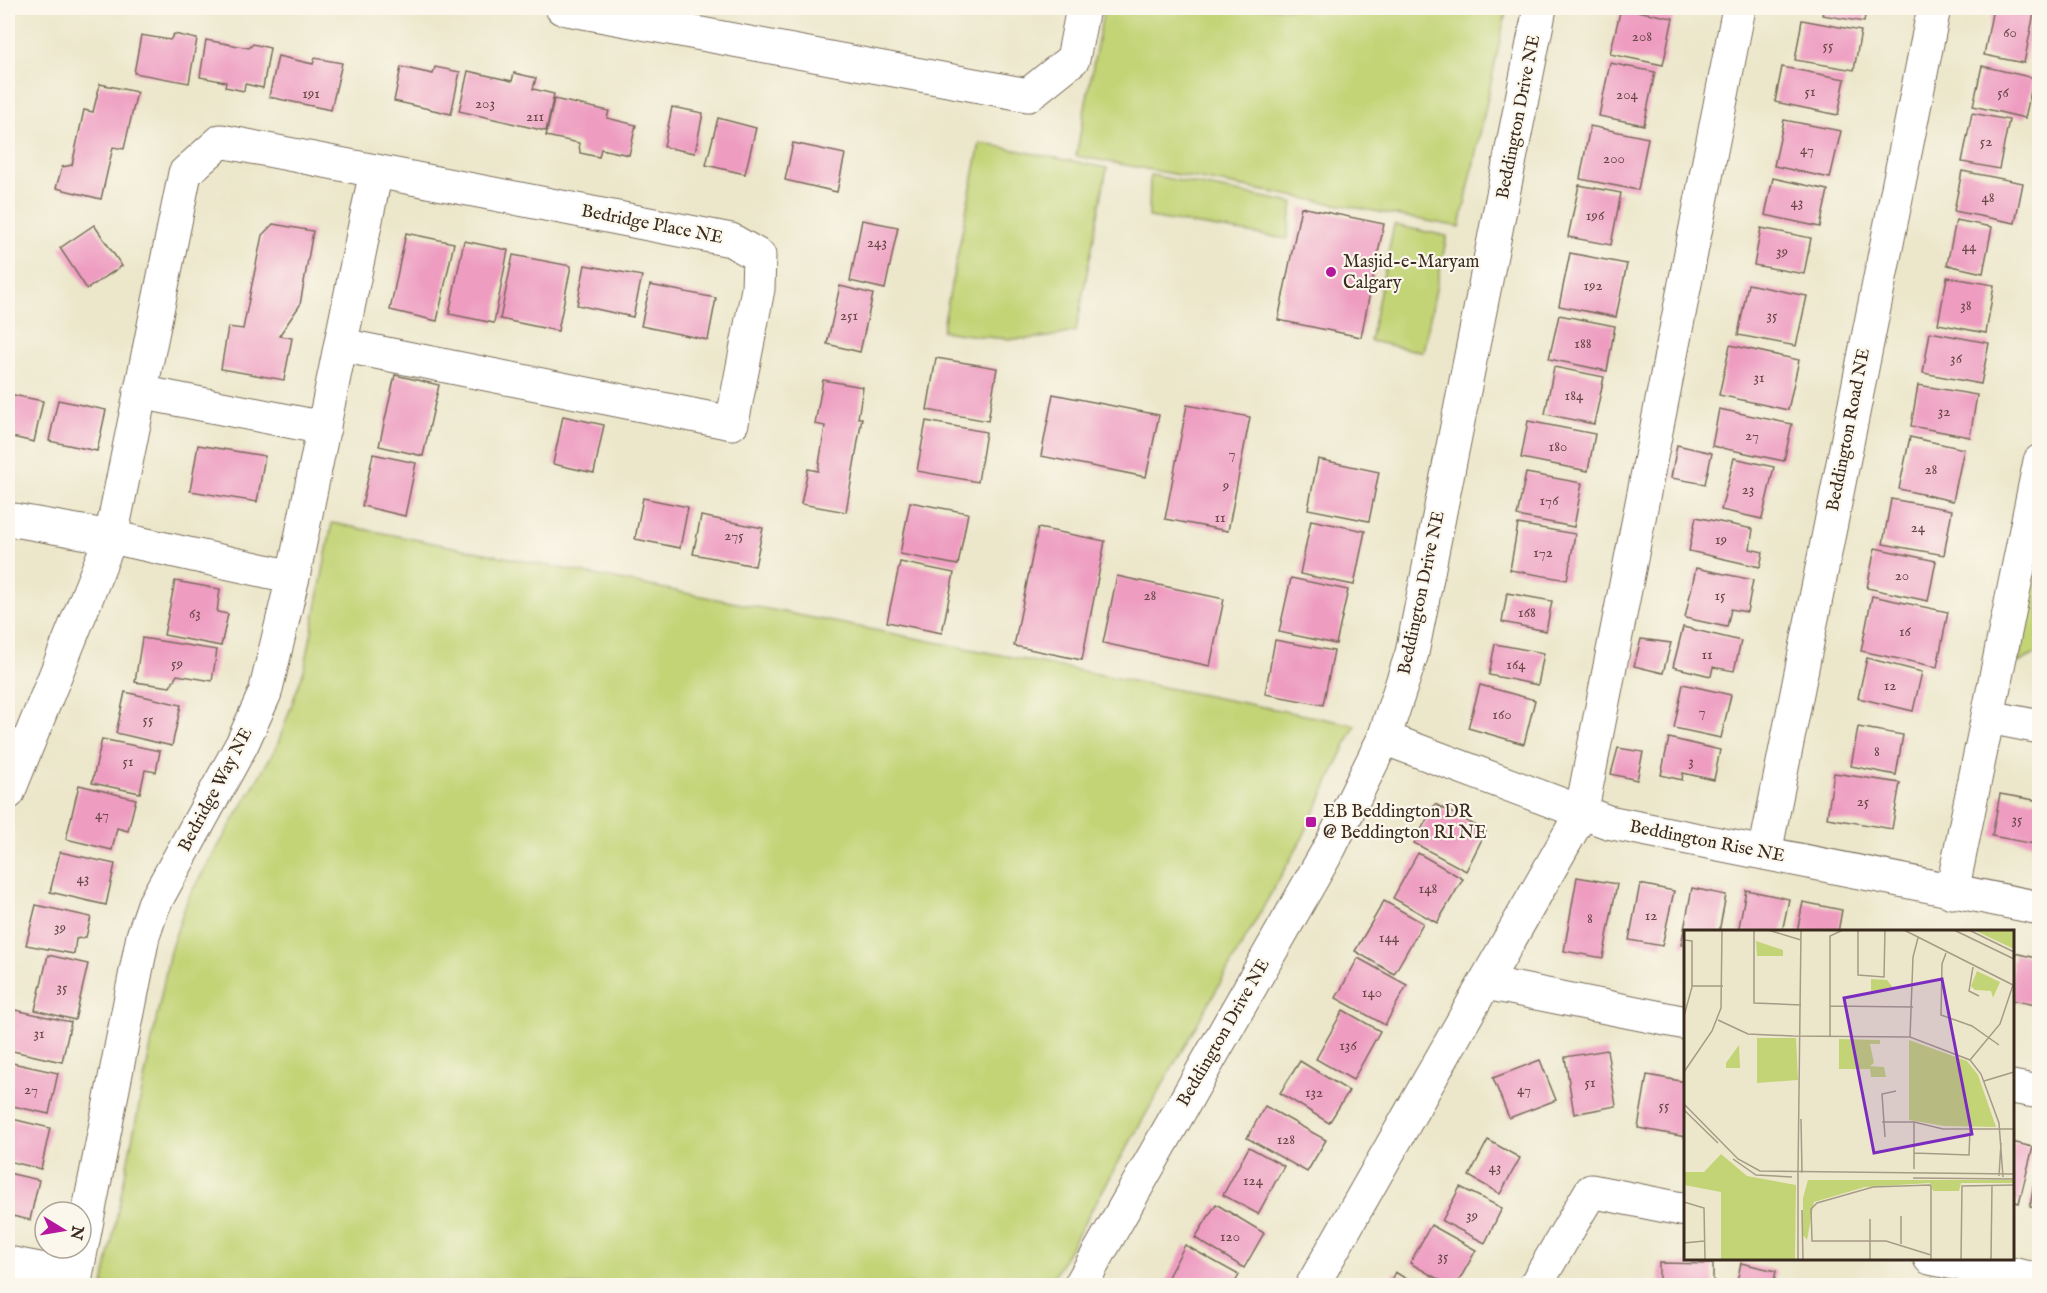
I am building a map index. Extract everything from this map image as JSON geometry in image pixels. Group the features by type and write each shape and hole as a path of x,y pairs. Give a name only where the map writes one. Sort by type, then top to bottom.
{"street":[{"path":"561,8 1028,95 1073,58 1083,8"},
{"name":"Beddington Drive NE","path":"1080,1286 1330,847 1384,738 1412,653 1540,8"},
{"path":"1312,1286 1581,813 1739,8"},
{"name":"Beddington Road NE","path":"1765,853 1934,8"},
{"name":"Bedridge Place NE","path":"140,392 185,173 221,141 731,240 759,255 758,289 732,423 341,345"},
{"path":"8,519 111,537 293,577 376,171"},
{"path":"8,793 111,537 140,392 324,428"},
{"path":"1952,892 2040,461"},
{"name":"Bedridge Way NE","path":"75,1281 143,936 154,904 243,744 265,693 293,577"},
{"path":"1989,717 2040,727"},
{"name":"Beddington Rise NE","path":"1384,738 1608,822 2040,908"},
{"path":"1486,983 1684,1023"},
{"path":"2014,1087 2040,1092"},
{"path":"1535,1286 1591,1191 1684,1210"},
{"path":"1940,1260 2040,1280"},
{"path":"8,1263 75,1281"}],"green space":[{"path":"1104,8 1507,8 1460,227 1076,156"},
{"path":"980,143 1107,168 1076,331 1041,338 1009,339 942,331"},
{"path":"1150,175 1293,203 1287,239 1149,217"},
{"path":"1394,225 1447,236 1423,352 1370,341"},
{"path":"332,523 1355,725 1303,837 1049,1285 103,1285 170,951 188,898 277,746 305,667"},
{"path":"2039,546 2039,652 2018,663"}],"building":[{"path":"951,8 983,8 981,14"},
{"path":"1621,8 1673,18 1663,65 1610,54"},
{"path":"1824,8 1866,8 1864,22 1822,15"},
{"path":"1993,8 2035,8 2024,63 1984,55"},
{"path":"8,10 14,11 9,37 8,37"},
{"path":"1802,20 1861,31 1854,70 1795,60"},
{"path":"174,34 197,39 189,83 134,73 141,35 170,40"},
{"path":"206,40 249,48 253,44 270,48 263,88 245,84 244,91 225,87 226,82 200,77"},
{"path":"278,56 313,64 315,58 342,63 331,110 269,97"},
{"path":"1610,63 1655,72 1644,125 1599,116"},
{"path":"1982,66 2034,78 2025,118 1973,106"},
{"path":"401,67 433,74 435,67 460,72 451,114 394,101"},
{"path":"1782,67 1845,79 1838,115 1775,102"},
{"path":"468,71 512,81 514,73 536,78 533,89 554,94 546,131 459,111"},
{"path":"100,84 137,92 124,149 113,147 101,199 56,188 62,167 72,165 84,110 93,112"},
{"path":"554,99 609,111 607,118 636,125 629,155 601,149 599,157 580,153 579,143 546,136"},
{"path":"672,107 703,113 695,153 664,147"},
{"path":"1972,113 2009,120 1999,169 1962,162"},
{"path":"718,118 756,128 745,174 706,165"},
{"path":"1784,120 1841,131 1830,178 1774,166"},
{"path":"1590,126 1648,138 1638,190 1580,179"},
{"path":"793,143 845,154 837,192 785,180"},
{"path":"1962,171 2023,183 2015,223 1954,211"},
{"path":"1773,178 1828,190 1820,227 1765,215"},
{"path":"1579,185 1621,193 1611,245 1568,237"},
{"name":"Masjid-e-Maryam Calgary","path":"1301,207 1384,224 1361,337 1278,320"},
{"path":"862,220 898,227 885,289 850,281"},
{"path":"1956,220 1992,227 1983,273 1947,265"},
{"path":"273,224 313,231 300,305 279,336 292,338 284,380 221,369 228,327 243,329 262,235"},
{"path":"94,225 122,266 87,289 60,248"},
{"path":"1761,228 1811,238 1804,274 1754,265"},
{"path":"406,233 454,243 437,321 390,310"},
{"path":"464,241 508,250 494,323 449,314"},
{"path":"1570,253 1627,264 1616,317 1559,306"},
{"path":"513,255 571,266 558,331 500,319"},
{"path":"585,265 642,276 633,317 577,305"},
{"path":"1947,277 1994,285 1986,333 1938,324"},
{"path":"1748,284 1807,296 1796,346 1738,335"},
{"path":"650,285 716,298 708,340 641,326"},
{"path":"840,286 873,294 860,352 827,344"},
{"path":"1559,315 1615,326 1607,371 1549,359"},
{"path":"1930,332 1989,343 1981,384 1923,373"},
{"path":"1730,345 1799,360 1788,410 1719,395"},
{"path":"936,358 997,368 988,421 927,410"},
{"path":"1554,367 1604,377 1594,424 1545,414"},
{"path":"395,375 439,385 423,456 379,446"},
{"path":"823,380 863,387 858,418 862,418 846,512 801,504 808,469 818,471 825,426 815,424"},
{"path":"1918,385 1977,395 1970,437 1911,426"},
{"path":"8,394 43,401 34,442 8,436"},
{"path":"1053,394 1159,415 1146,477 1041,456"},
{"path":"58,400 106,410 97,451 49,441"},
{"path":"1187,405 1250,417 1228,531 1165,519"},
{"path":"1719,409 1792,424 1784,461 1712,446"},
{"path":"563,416 604,425 594,473 553,464"},
{"path":"926,421 986,432 978,482 917,471"},
{"path":"1528,421 1595,434 1588,471 1521,458"},
{"path":"1910,437 1964,449 1953,501 1899,489"},
{"path":"198,445 265,456 257,502 190,491"},
{"path":"1677,445 1712,453 1705,484 1671,478"},
{"path":"373,454 416,463 405,516 362,506"},
{"path":"1734,458 1774,467 1762,519 1721,510"},
{"path":"1318,459 1379,472 1369,521 1308,509"},
{"path":"1526,473 1582,483 1574,527 1517,516"},
{"path":"643,498 688,507 680,548 635,539"},
{"path":"1891,499 1952,510 1944,555 1883,544"},
{"path":"910,502 968,513 958,565 900,554"},
{"path":"701,516 763,528 755,566 693,554"},
{"path":"1696,517 1753,529 1750,549 1763,552 1760,567 1689,551"},
{"path":"1311,520 1365,531 1354,585 1300,574"},
{"path":"1518,524 1575,534 1567,580 1510,570"},
{"path":"1038,528 1105,541 1082,660 1014,646"},
{"path":"1875,548 1936,561 1928,601 1867,588"},
{"path":"900,562 954,573 942,633 887,622"},
{"path":"1696,568 1753,580 1747,612 1731,609 1727,627 1685,618"},
{"path":"1117,576 1224,599 1210,666 1103,643"},
{"path":"1291,578 1348,590 1336,644 1279,632"},
{"path":"175,581 220,589 217,612 228,614 221,646 164,635"},
{"path":"1507,593 1552,601 1546,631 1502,622"},
{"path":"1872,596 1948,612 1937,667 1861,651"},
{"path":"1683,627 1741,641 1734,671 1713,667 1711,676 1673,667"},
{"path":"142,638 217,650 212,681 177,675 170,687 135,682"},
{"path":"1641,639 1671,643 1663,673 1634,666"},
{"path":"1275,640 1334,651 1323,705 1265,694"},
{"path":"1495,644 1544,653 1538,685 1489,675"},
{"path":"1867,658 1922,672 1913,711 1858,698"},
{"path":"1683,684 1731,695 1721,738 1674,728"},
{"path":"1480,685 1535,700 1524,744 1468,728"},
{"path":"125,692 181,705 172,746 116,733"},
{"path":"1858,727 1903,735 1896,775 1851,766"},
{"path":"1669,738 1720,750 1714,780 1683,773 1682,780 1661,775"},
{"path":"102,739 160,751 156,772 145,770 140,793 92,783"},
{"path":"1618,748 1643,752 1637,780 1611,774"},
{"path":"1834,773 1900,783 1892,829 1827,818"},
{"path":"79,785 136,799 128,831 117,828 112,850 66,839"},
{"path":"2000,794 2040,801 2040,845 1992,836"},
{"path":"1435,804 1486,831 1466,871 1414,843"},
{"path":"60,852 115,864 106,905 50,892"},
{"path":"1418,853 1463,879 1437,923 1393,898"},
{"path":"1577,877 1617,884 1603,958 1564,951"},
{"path":"1640,884 1674,891 1662,946 1629,940"},
{"path":"1692,888 1726,895 1719,930 1684,930 1684,946 1681,945"},
{"path":"1746,890 1789,899 1782,930 1738,930"},
{"path":"1384,901 1423,923 1394,974 1355,951"},
{"path":"1803,902 1842,910 1838,930 1797,930"},
{"path":"36,905 91,917 86,937 76,939 74,954 26,945"},
{"path":"2015,953 2040,959 2040,1006 2014,1000"},
{"path":"48,955 88,964 75,1020 35,1010"},
{"path":"1358,958 1407,985 1385,1025 1336,998"},
{"path":"15,1010 71,1022 62,1062 8,1050"},
{"path":"1343,1010 1380,1031 1353,1080 1316,1059"},
{"path":"1607,1050 1616,1106 1574,1114 1565,1057"},
{"path":"1540,1060 1556,1100 1509,1118 1493,1078"},
{"path":"1300,1061 1349,1091 1329,1123 1280,1093"},
{"path":"8,1062 58,1073 49,1114 8,1105"},
{"path":"1647,1075 1684,1082 1684,1137 1638,1128"},
{"path":"1265,1106 1326,1140 1307,1172 1247,1138"},
{"path":"8,1118 50,1128 41,1169 8,1161"},
{"path":"1488,1140 1520,1158 1500,1194 1469,1176"},
{"path":"2014,1142 2033,1147 2019,1203 2014,1202"},
{"path":"1249,1147 1284,1166 1258,1214 1223,1195"},
{"path":"2038,1160 2040,1161 2040,1209 2030,1207"},
{"path":"8,1173 39,1180 30,1220 8,1215"},
{"path":"1460,1187 1502,1208 1485,1243 1442,1221"},
{"path":"1216,1204 1264,1233 1244,1268 1195,1238"},
{"path":"1431,1225 1476,1250 1456,1286 1450,1286 1410,1263"},
{"path":"1185,1245 1239,1275 1233,1286 1163,1286"},
{"path":"1659,1263 1713,1264 1713,1286 1659,1286"},
{"path":"1741,1263 1776,1271 1773,1286 1736,1286"},
{"path":"1395,1272 1418,1286 1388,1286"}],"place":[{"name":"Masjid-e-Maryam Calgary","path":"1331,272"},
{"name":"EB Beddington DR @ Beddington RI NE","path":"1311,822"}]}
